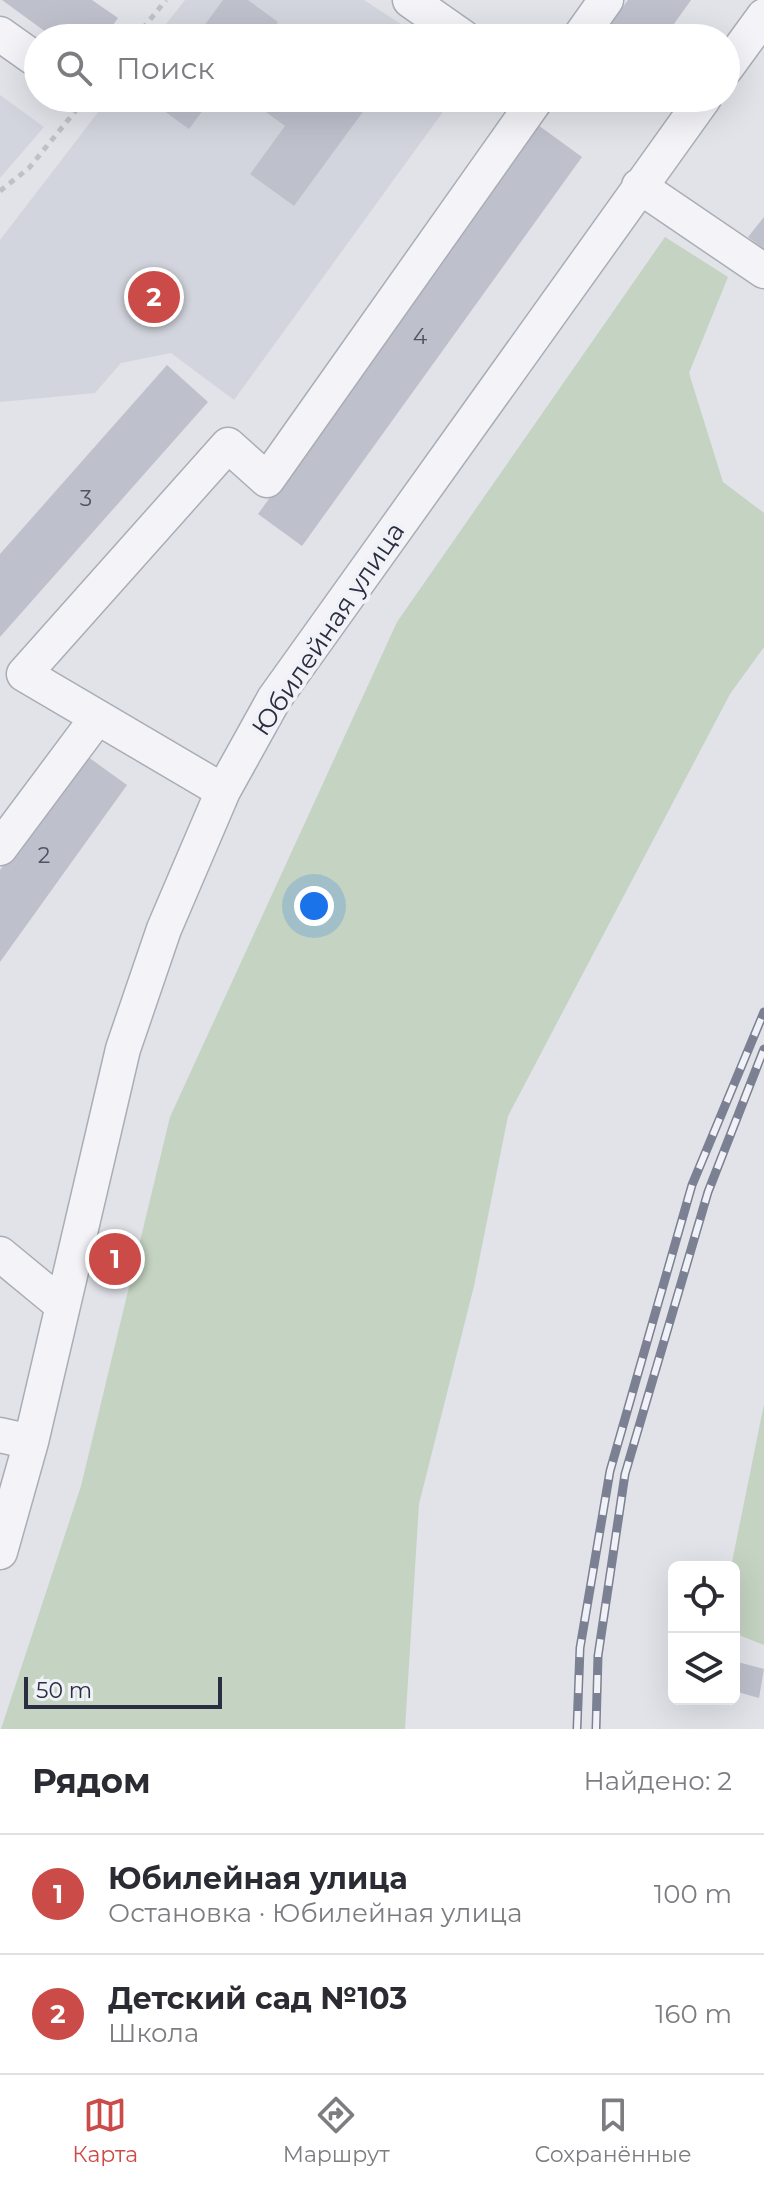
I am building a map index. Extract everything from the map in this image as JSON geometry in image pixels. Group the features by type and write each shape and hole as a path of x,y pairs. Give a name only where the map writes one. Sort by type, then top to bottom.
{"street":[{"path":"410,0 444,24"},
{"path":"589,24 606,0"},
{"path":"740,49 764,16"},
{"path":"0,34 24,51"},
{"path":"223,791 24,674 228,445 267,480 527,112"},
{"name":"Юбилейная улица","path":"0,1552 16,1439 62,1305 123,1049 164,929 223,791 274,699 694,112"},
{"path":"639,186 764,271"},
{"path":"0,848 97,718"},
{"path":"0,1254 62,1305"}],"path":[{"path":"146,24 166,0"},
{"path":"0,191 29,168 75,112"}],"shaded area":[{"path":"185,0 364,0 401,24 166,24"},
{"path":"0,95 44,127 0,178"},
{"path":"98,112 443,112 234,400 171,353 121,363 95,393 0,402 0,240"}],"green space":[{"path":"665,237 728,277 689,373 723,482 764,513 764,647 730,694 508,1116 474,1286 419,1504 405,1729 1,1729 81,1486 170,1117 397,622"},
{"path":"764,1404 764,1645 740,1635 740,1561 732,1561"}],"building":[{"path":"2,0 92,0 118,18 114,24 35,24"},
{"path":"223,0 248,0 278,22 276,24 205,24"},
{"path":"628,0 691,0 674,24 610,24"},
{"path":"166,112 202,112 189,129"},
{"path":"266,112 363,112 294,206 250,174 285,126"},
{"path":"538,125 582,157 302,546 258,514"},
{"path":"764,217 764,250 748,237"},
{"path":"167,365 208,402 0,637 0,554"},
{"path":"84,754 127,785 0,962 0,870"},
{"path":"740,1663 764,1669 759,1698 740,1693"}],"railway":[{"path":"577,1729 580,1648 610,1471 692,1185 764,1012"},
{"path":"596,1729 598,1656 625,1474 708,1192 764,1049"}],"place":[{"name":"Детский сад №103","path":"154,297"},
{"name":"Юбилейная улица","path":"115,1259"}]}
